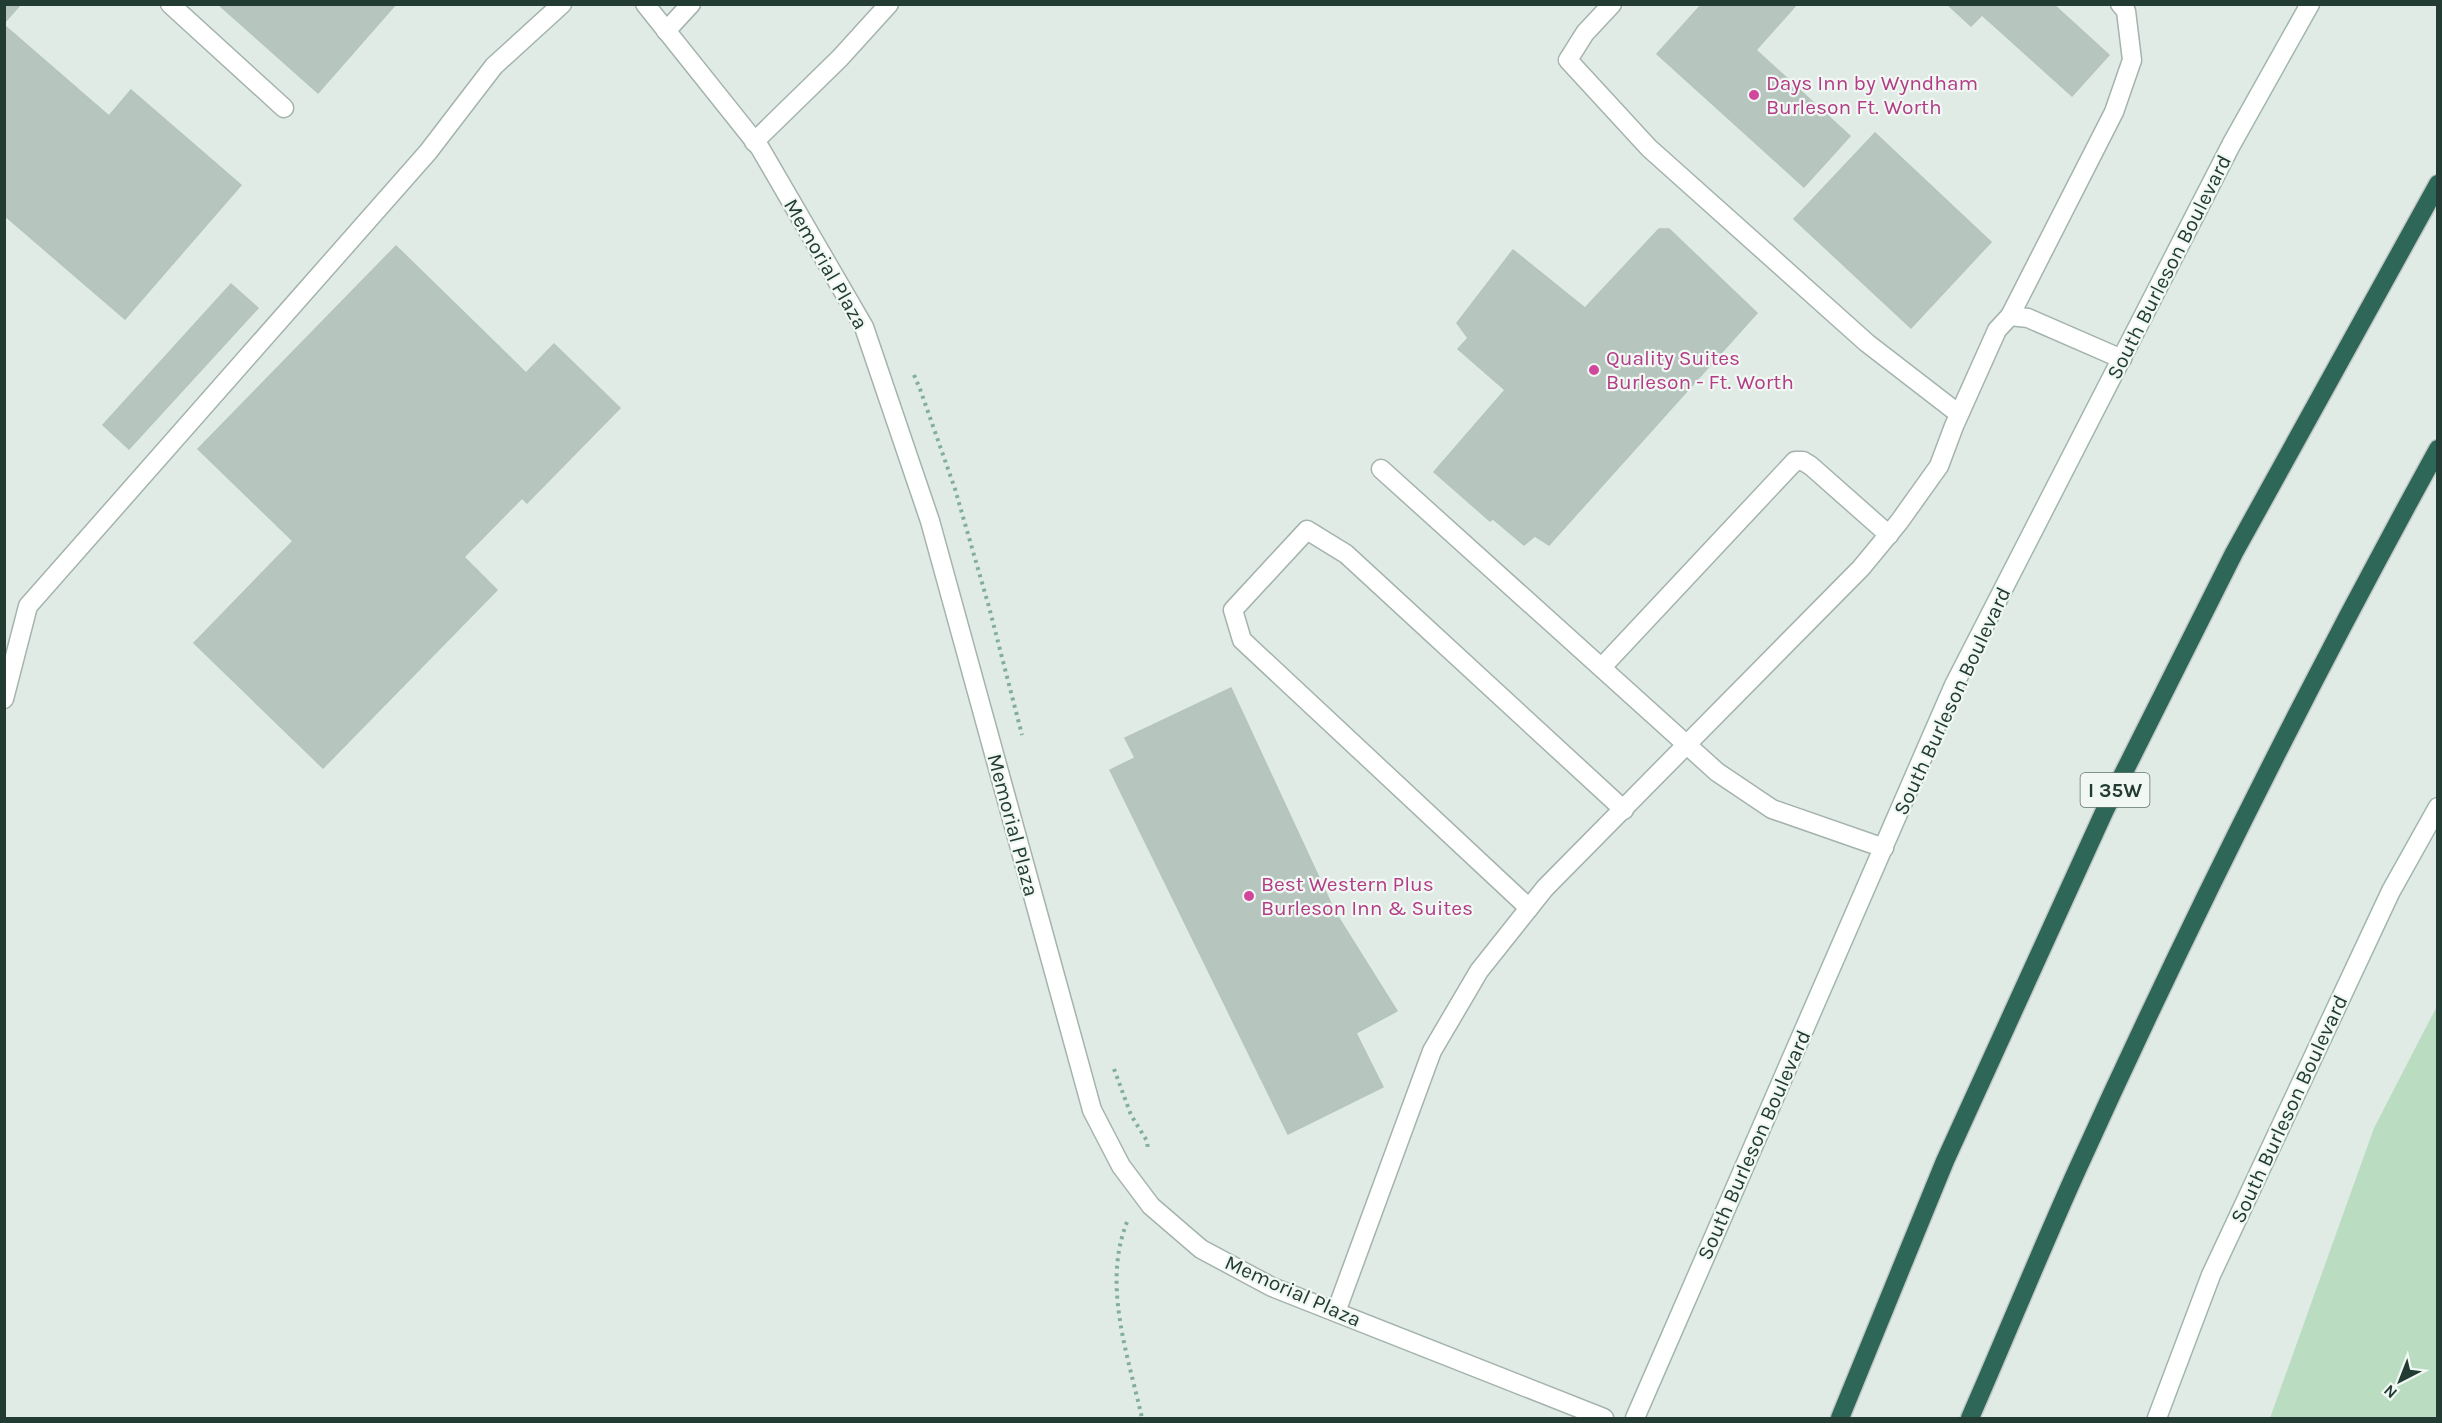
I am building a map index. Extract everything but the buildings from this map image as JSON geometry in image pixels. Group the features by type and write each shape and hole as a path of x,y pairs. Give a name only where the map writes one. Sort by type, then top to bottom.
{"highway":[{"name":"I 35W","path":"1840,1419 1945,1161 2105,810 2234,553 2438,184"},
{"path":"1970,1419 2076,1172 2175,960 2291,725 2438,449"}],"main road":[{"path":"170,4 284,108"},
{"path":"4,699 28,606 428,152 494,66 562,4"},
{"name":"Memorial Plaza","path":"645,4 754,142 864,327 930,521 1092,1110 1121,1166 1151,1206 1201,1249 1272,1287 1604,1419"},
{"path":"666,31 692,4"},
{"path":"754,142 840,58 889,4"},
{"path":"1612,4 1585,33 1568,60 1648,148 1867,343 1959,414"},
{"path":"1336,1312 1432,1052 1479,971 1545,888 1861,568 1889,535 1939,466 1959,414 1997,330 2010,316 2114,112 2132,60 2126,11 2120,4"},
{"name":"South Burleson Boulevard","path":"1635,1419 1954,686 2231,145 2310,4"},
{"path":"2010,316 2028,318 2122,358"},
{"path":"1602,667 1795,461 1803,461 1811,466 1889,535"},
{"path":"1381,469 1717,772 1772,809 1884,848"},
{"path":"1529,908 1242,640 1233,609 1306,530 1346,554 1624,810"},
{"name":"South Burleson Boulevard","path":"2157,1419 2211,1275 2391,891 2438,807"}],"green space":[{"path":"2437,1006 2437,1418 2270,1418 2374,1128"}],"place":[{"name":"Days Inn by Wyndham Burleson Ft. Worth","path":"1754,95"},
{"name":"Quality Suites Burleson - Ft. Worth","path":"1594,370"},
{"name":"Best Western Plus Burleson Inn & Suites","path":"1249,896"}]}
